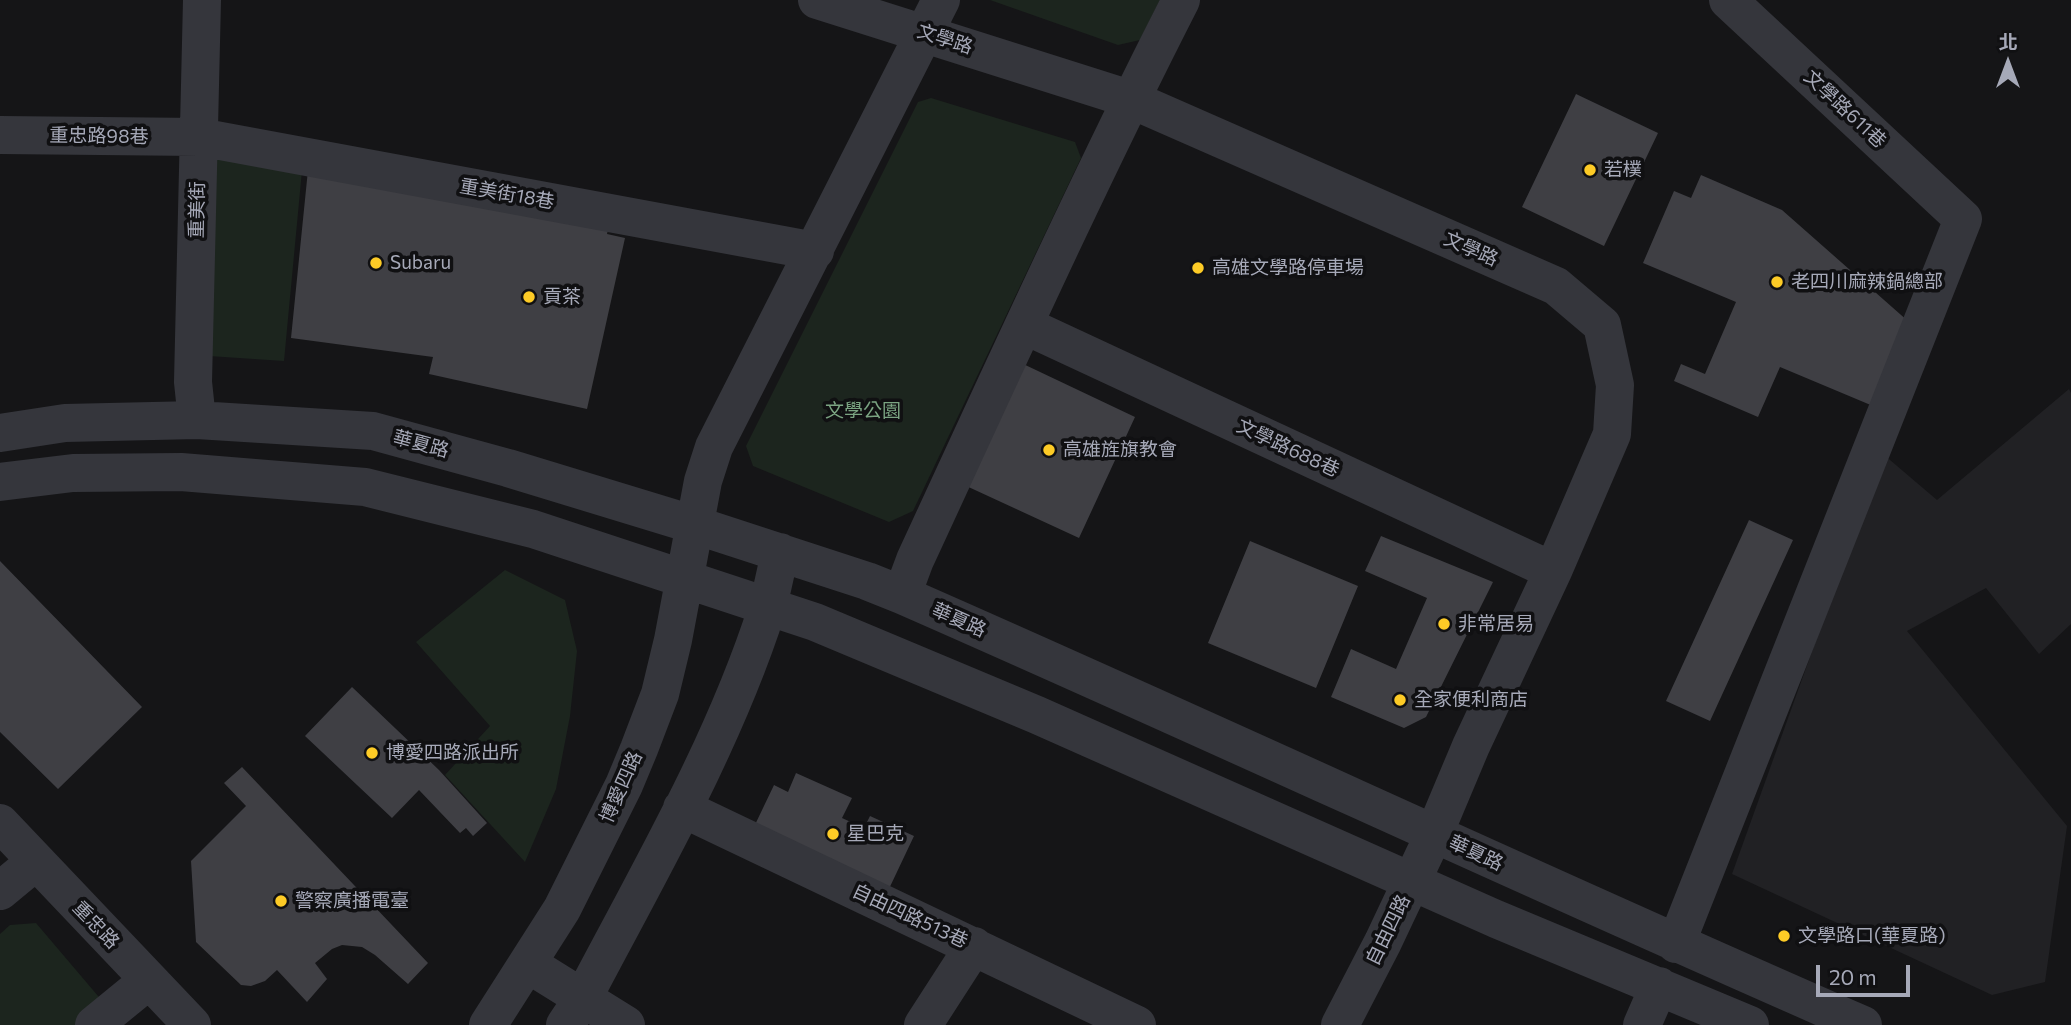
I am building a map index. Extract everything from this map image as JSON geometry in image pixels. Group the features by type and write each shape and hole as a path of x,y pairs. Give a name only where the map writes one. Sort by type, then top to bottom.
{"street":[{"name":"重美街","path":"197,420 194,382 202,0"},
{"name":"文學路","path":"817,0 933,16 1130,99 1556,286 1602,325 1615,385 1612,434 1434,834"},
{"path":"902,595 915,560 1024,325 1130,99 1181,0"},
{"name":"文學路611巷","path":"1676,944 1963,219 1728,0"},
{"name":"博愛四路","path":"488,1025 562,909 624,785 660,695 703,481 714,447 933,16"},
{"name":"重忠路98巷","path":"0,135 199,137"},
{"name":"重美街18巷","path":"199,137 815,251"},
{"name":"文學路688巷","path":"1024,325 1553,571"},
{"name":"華夏路","path":"0,433 65,424 197,420 373,431 508,468 780,552 902,595 1355,796 1676,944 1863,1025"},
{"path":"0,482 73,473 181,471 365,487 533,529 815,622 1037,715 1411,882 1750,1025"},
{"path":"574,1012 682,808 736,694 767,607 780,552"},
{"name":"自由四路513巷","path":"682,808 974,946 1117,1020"},
{"name":"重忠路","path":"0,823 192,1025"},
{"name":"自由四路","path":"1340,1025 1434,834"},
{"path":"0,891 35,862"},
{"path":"923,1025 974,946"},
{"path":"528,964 574,1012 626,1025"},
{"path":"94,1025 149,980"},
{"path":"1642,1025 1659,986"}],"shaded area":[{"path":"2069,389 2071,624 2039,654 1986,588 1907,631 2067,826 2045,982 1992,995 1732,874 1883,454 1937,500"}],"green space":[{"path":"990,0 1160,0 1140,40 1118,45"},
{"name":"文學公園","path":"931,98 1075,142 1081,158 913,511 889,522 753,466 746,446 918,102"},
{"path":"208,157 303,160 284,361 209,356"},
{"path":"505,570 565,600 577,651 570,716 556,789 525,862 445,775 490,726 416,642"},
{"path":"36,923 104,1003 77,1025 0,1025 0,934 10,925"}],"building":[{"name":"若樸","path":"1576,94 1658,133 1604,246 1522,207"},
{"path":"309,160 609,225 607,234 625,238 587,409 429,374 433,357 291,338"},
{"name":"老四川麻辣鍋總部","path":"1701,175 1782,210 1909,322 1873,406 1780,367 1758,417 1674,381 1681,364 1705,374 1736,302 1643,263 1674,191 1691,198"},
{"name":"高雄旌旗教會","path":"1019,362 1135,417 1079,538 962,484"},
{"path":"1749,520 1793,540 1710,721 1666,701"},
{"name":"非常居易","path":"1381,536 1493,582 1426,717 1404,728 1331,697 1351,649 1396,669 1427,598 1365,571"},
{"path":"1250,541 1358,586 1316,688 1208,643"},
{"path":"0,561 142,707 58,789 0,732"},
{"name":"博愛四路派出所","path":"352,687 439,770 487,823 473,836 466,828 460,833 419,790 392,818 305,736"},
{"name":"警察廣播電臺","path":"242,767 428,963 408,984 362,947 342,945 332,949 315,963 327,979 307,1002 277,970 265,981 251,986 241,985 196,942 191,861 246,806 224,783"},
{"name":"星巴克","path":"796,773 852,798 842,818 864,828 870,816 914,836 887,893 752,831 774,785 788,792"}],"place":[{"name":"若樸","path":"1590,170"},
{"name":"Subaru","path":"376,263"},
{"name":"高雄文學路停車場","path":"1198,268"},
{"name":"老四川麻辣鍋總部","path":"1777,282"},
{"name":"貢茶","path":"529,297"},
{"name":"高雄旌旗教會","path":"1049,450"},
{"name":"非常居易","path":"1444,624"},
{"name":"全家便利商店","path":"1400,700"},
{"name":"博愛四路派出所","path":"372,753"},
{"name":"星巴克","path":"833,834"},
{"name":"警察廣播電臺","path":"281,901"},
{"name":"文學路口(華夏路)","path":"1784,936"}]}
